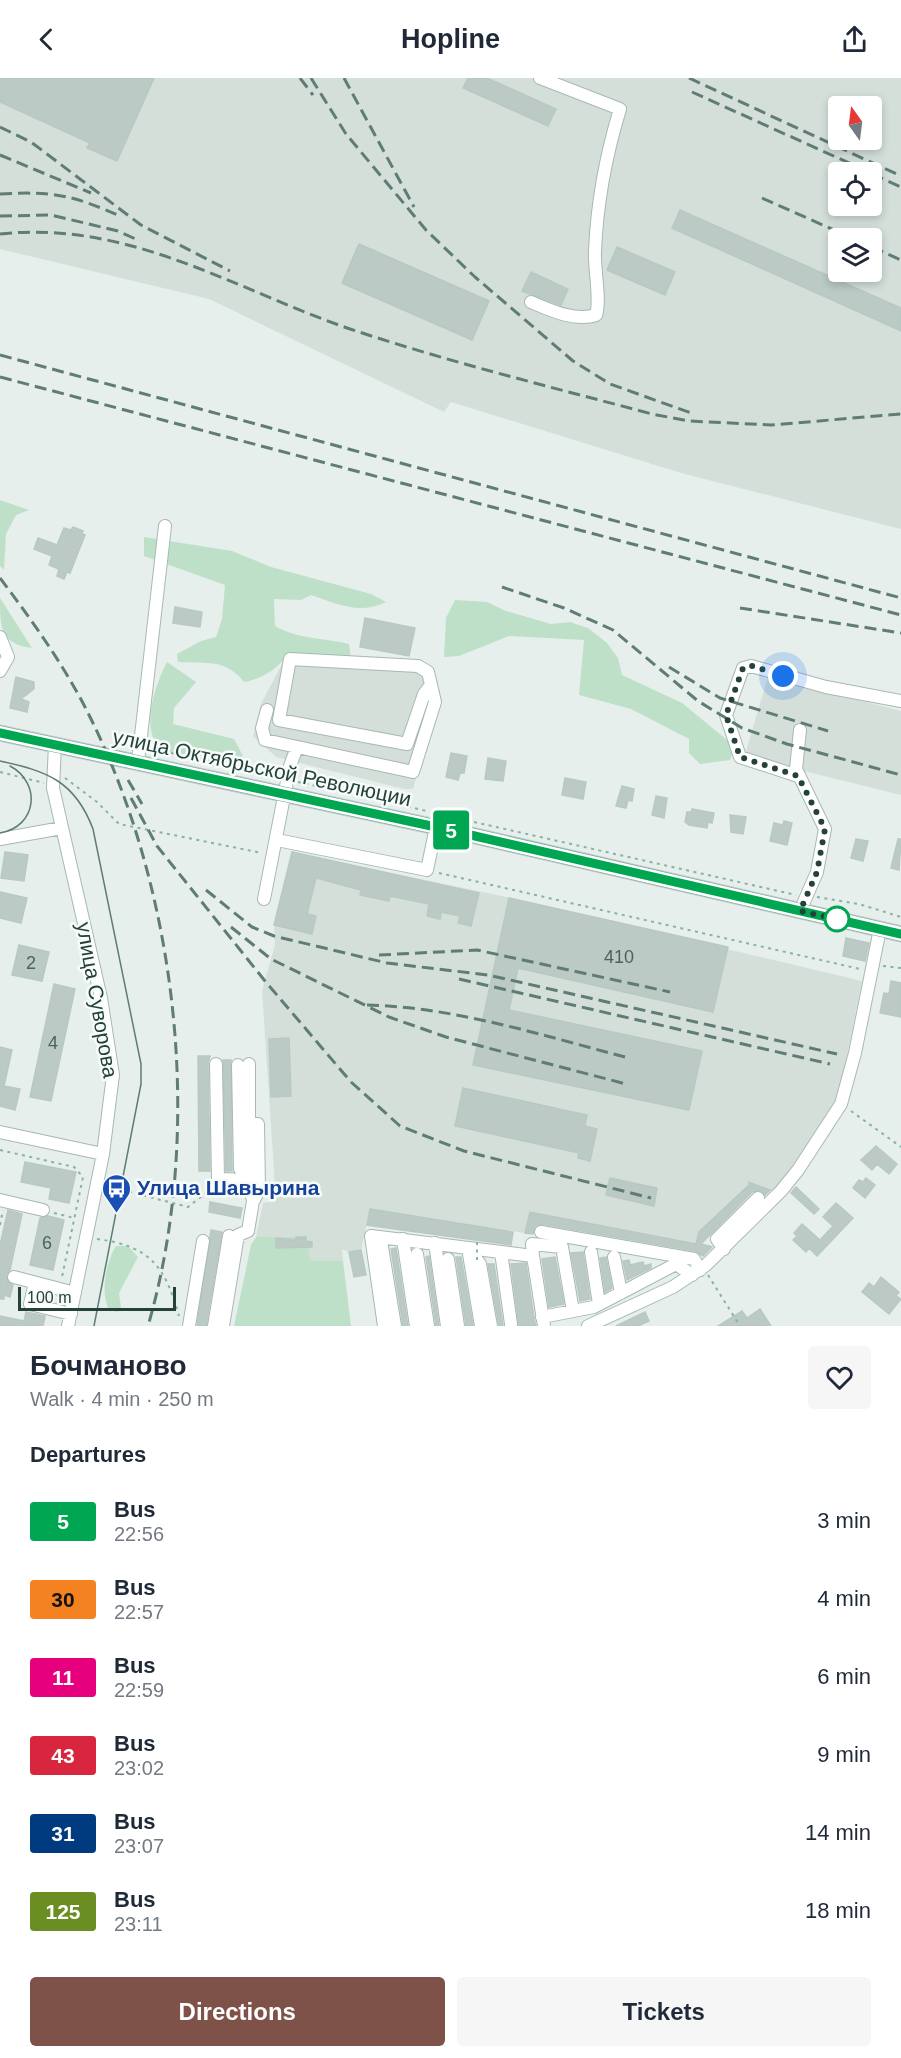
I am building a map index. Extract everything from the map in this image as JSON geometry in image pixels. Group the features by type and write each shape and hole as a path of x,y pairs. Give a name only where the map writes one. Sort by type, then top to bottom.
{"main road":[{"name":"улица Октябрьской Революции","path":"0,733 436,827 901,934"}],"street":[{"path":"531,302 557,313 588,318 596,315 599,306 595,286 596,232 606,157 620,109 540,78"},
{"path":"138,762 165,526"},
{"path":"0,638 8,657 0,670"},
{"path":"267,710 262,728 265,740 413,772 435,702 428,672 418,666 290,659 279,720 407,744 424,694 431,685"},
{"path":"798,776 740,757 726,715 743,668 752,666 826,687 901,701"},
{"path":"800,730 796,769 825,829 817,872 800,911"},
{"name":"улица Суворова","path":"56,745 49,774 101,998 111,1055 113,1096 69,1320"},
{"path":"264,899 290,766 297,747"},
{"path":"276,840 427,870 436,827"},
{"path":"0,839 62,828"},
{"path":"588,1326 673,1287 698,1271 724,1249 781,1191 841,1104 874,966 880,929"},
{"path":"216,1064 218,1179 249,1180"},
{"path":"240,1169 239,1124 244,1064 249,1180 253,1201"},
{"path":"223,1326 238,1235 248,1231 253,1201 259,1190 258,1124 239,1124"},
{"path":"0,1132 103,1154"},
{"path":"724,1249 717,1239 758,1197"},
{"path":"3,1201 43,1210"},
{"path":"541,1232 694,1259 698,1271"},
{"path":"214,1326 229,1236"},
{"path":"384,1326 371,1236 473,1245 501,1252 533,1256"},
{"path":"403,1239 416,1326"},
{"path":"184,1324 203,1241"},
{"path":"435,1243 447,1326"},
{"path":"573,1311 562,1247 531,1244 541,1323 599,1304 676,1264 698,1271"},
{"path":"473,1245 481,1326"},
{"path":"382,1247 394,1326"},
{"path":"501,1252 511,1324"},
{"path":"591,1252 599,1304"},
{"path":"417,1254 428,1326"},
{"path":"614,1257 621,1293"},
{"path":"448,1258 458,1326"},
{"path":"477,1260 480,1264 491,1326"},
{"path":"14,1277 75,1293"},
{"path":"35,1283 30,1304 69,1320"}],"path":[{"path":"0,772 44,783 49,774 97,802 119,824 273,855"},
{"path":"427,870 856,970 874,966 901,969"},
{"path":"841,1104 901,1147"},
{"path":"0,1150 74,1167 83,1177 60,1289"},
{"path":"108,1185 188,1207 212,1189 218,1179"},
{"path":"0,1225 3,1201"},
{"path":"43,1210 74,1218"},
{"path":"95,1239 135,1247 147,1257 167,1280 184,1324"},
{"path":"473,1245 477,1260"},
{"path":"698,1271 740,1326"}],"shaded area":[{"path":"0,78 901,78 901,529 681,473 451,402 444,412 209,299 0,249"},
{"path":"284,660 420,661 440,691 413,789 404,789 276,757 253,736 261,704"},
{"path":"768,677 901,711 901,795 751,758 746,751"},
{"path":"292,852 525,901 862,981 838,1100 779,1186 773,1191 751,1183 699,1232 696,1244 530,1213 525,1233 370,1209 361,1250 349,1252 342,1249 343,1261 309,1261 307,1237 256,1237 263,1203 276,1201 262,991 275,945 274,925"}],"green space":[{"path":"0,500 29,510 16,515 6,534 4,570 0,566"},
{"path":"144,537 232,551 271,567 371,594 386,602 367,608 358,608 339,605 311,595 301,600 274,599 275,626 302,636 349,644 351,658 284,659 266,674 244,682 237,674 222,666 178,662 177,654 201,641 216,637 222,619 225,585 144,556"},
{"path":"0,598 32,648 14,643 4,632 0,617"},
{"path":"455,600 487,602 506,611 551,624 570,622 588,628 607,643 618,658 622,675 682,703 726,739 734,749 730,760 700,764 689,753 689,739 631,709 579,695 584,640 509,636 459,656 444,657 446,618"},
{"path":"167,662 196,682 174,708 173,724 234,739 243,756 220,760 198,755 173,754 159,747 153,737 151,712 157,684"},
{"path":"256,1237 307,1237 310,1261 343,1261 351,1326 234,1326 251,1245"},
{"path":"116,1246 128,1246 138,1257 119,1293 121,1308 118,1312 109,1310 105,1295 107,1269"}],"building":[{"path":"0,78 154,78 117,161 87,148 90,143 0,102"},
{"path":"468,78 487,78 556,109 548,126 463,88"},
{"path":"680,210 828,276 828,282 842,282 901,308 901,331 672,228"},
{"path":"359,244 489,301 472,340 342,283"},
{"path":"617,247 675,272 665,295 607,270"},
{"path":"531,272 568,289 561,305 522,291"},
{"path":"73,527 83,531 82,534 85,535 70,573 67,572 64,579 57,576 59,569 49,565 52,556 34,549 38,538 57,545 64,528 71,530"},
{"path":"175,607 202,612 200,627 173,623"},
{"path":"365,618 415,628 409,656 360,647"},
{"path":"16,677 34,682 34,689 21,699 29,702 27,712 10,708"},
{"path":"451,753 467,756 464,773 460,773 458,780 446,777"},
{"path":"488,758 506,761 503,781 485,779"},
{"path":"565,778 586,782 583,799 562,795"},
{"path":"622,786 634,789 632,801 628,800 626,808 616,806"},
{"path":"656,796 667,798 664,818 652,815"},
{"path":"692,809 714,813 712,823 708,822 707,828 689,825 685,822 687,812 691,812"},
{"path":"730,815 746,817 743,834 731,832"},
{"path":"784,821 792,823 787,845 770,841 774,823 783,825"},
{"path":"856,839 868,841 863,861 851,858"},
{"path":"898,839 901,839 899,870 891,868"},
{"path":"5,852 28,855 24,881 1,878"},
{"path":"292,852 479,893 471,926 458,923 460,916 441,912 440,919 427,916 429,904 390,896 389,901 360,895 361,890 316,878 307,914 316,916 312,934 274,925"},
{"path":"0,892 27,898 21,923 0,918"},
{"path":"509,898 728,947 713,1012 518,968 509,1010 702,1051 689,1110 473,1065"},
{"path":"846,938 869,943 865,961 843,956"},
{"path":"19,945 49,952 42,981 12,975"},
{"path":"891,981 901,983 901,1017 880,1013 884,993 889,994"},
{"path":"54,984 75,989 51,1101 30,1097"},
{"path":"289,1038 291,1096 271,1097 269,1039"},
{"path":"0,1047 12,1050 4,1086 20,1089 15,1110 0,1106"},
{"path":"198,1056 210,1056 208,1064 210,1171 199,1171"},
{"path":"223,1060 231,1060 232,1171 226,1171"},
{"path":"463,1088 587,1115 585,1126 597,1129 590,1161 578,1158 579,1153 455,1126"},
{"path":"876,1146 897,1164 889,1174 877,1164 872,1170 861,1160"},
{"path":"25,1162 76,1172 69,1203 49,1199 51,1188 21,1182"},
{"path":"610,1178 657,1188 654,1206 606,1195"},
{"path":"866,1178 875,1185 865,1198 853,1188 859,1180 863,1182"},
{"path":"748,1182 770,1190 765,1195 760,1190 752,1192 701,1244 712,1247 703,1256 695,1251 542,1224 535,1226 533,1234 525,1233 530,1212 696,1244 699,1232 750,1184"},
{"path":"796,1187 819,1209 814,1214 791,1193"},
{"path":"210,1202 242,1208 240,1218 209,1212"},
{"path":"836,1203 853,1218 817,1256 809,1248 806,1252 793,1240 797,1236 794,1233 802,1224 820,1240 833,1226 823,1217"},
{"path":"370,1209 513,1232 511,1245 367,1225"},
{"path":"8,1210 22,1214 10,1270 6,1275 8,1282 13,1285 10,1297 4,1295 4,1299 0,1299 0,1245"},
{"path":"48,1216 64,1220 53,1270 30,1265 40,1218"},
{"path":"211,1230 222,1232 206,1326 197,1326"},
{"path":"296,1237 306,1237 306,1241 312,1242 312,1247 276,1248 276,1238 296,1240"},
{"path":"396,1248 408,1326 403,1326 391,1249"},
{"path":"361,1250 366,1275 354,1277 349,1252"},
{"path":"583,1252 590,1299 580,1301 571,1253"},
{"path":"429,1256 439,1326 436,1326 426,1257"},
{"path":"456,1257 461,1257 473,1326 466,1326"},
{"path":"555,1257 564,1304 549,1307 542,1259"},
{"path":"606,1257 612,1288 605,1292 600,1258"},
{"path":"629,1260 630,1265 643,1262 644,1266 651,1264 651,1268 627,1280 623,1261"},
{"path":"526,1263 536,1326 519,1326 511,1264"},
{"path":"488,1264 494,1264 503,1326 499,1326"},
{"path":"881,1277 899,1292 896,1296 901,1299 889,1314 862,1292 869,1283 874,1287"},
{"path":"760,1309 771,1326 718,1326 742,1311 747,1318"},
{"path":"26,1312 45,1316 43,1326 0,1326 0,1316 24,1321"},
{"path":"645,1312 649,1321 638,1326 616,1326"}],"tram line":[{"path":"0,761 32,769 57,781 68,789 86,813 93,829 141,1064 141,1084 94,1326"},
{"path":"0,833 22,822 31,804 31,793 27,783 10,766"}],"railway":[{"path":"300,78 313,95"},
{"path":"311,78 346,134 426,230 475,277 573,361 610,384 694,414"},
{"path":"344,78 414,207"},
{"path":"689,78 901,176"},
{"path":"692,92 847,162"},
{"path":"0,127 31,142 141,225 230,271"},
{"path":"0,155 91,193"},
{"path":"882,178 901,187"},
{"path":"0,194 35,193 63,196 122,217"},
{"path":"762,198 830,228"},
{"path":"0,216 51,215 118,231 140,241"},
{"path":"0,234 47,232 93,237 137,247 180,261 307,313 387,341 652,414 689,421 771,425 901,414"},
{"path":"882,251 901,260"},
{"path":"0,355 901,598"},
{"path":"0,377 901,615"},
{"path":"0,578 45,641 85,707 117,778 142,853 161,931 173,1011 178,1092 175,1172 165,1251 148,1326"},
{"path":"502,587 564,608 613,630 698,701 742,728 787,744 901,775"},
{"path":"740,608 901,633"},
{"path":"669,667 720,698 828,731"},
{"path":"128,780 142,804"},
{"path":"131,798 157,846 265,981 351,1082 400,1126 464,1151 651,1198"},
{"path":"206,890 252,927 274,936 387,963 488,975 837,1054"},
{"path":"231,927 271,959 389,1017 446,1037 626,1084"},
{"path":"379,955 477,950 670,992"},
{"path":"459,979 830,1064"},
{"path":"367,1005 400,1007 465,1017 529,1031 625,1057"}],"bus line":[{"name":"5","path":"0,733 436,827 901,934"}],"place":[{"name":"Улица Шавырина","path":"116,1214"}],"route":[{"path":"783,676 752,666 743,668 726,715 740,757 798,776 825,829 817,872 800,911 841,920 837,919"}]}
